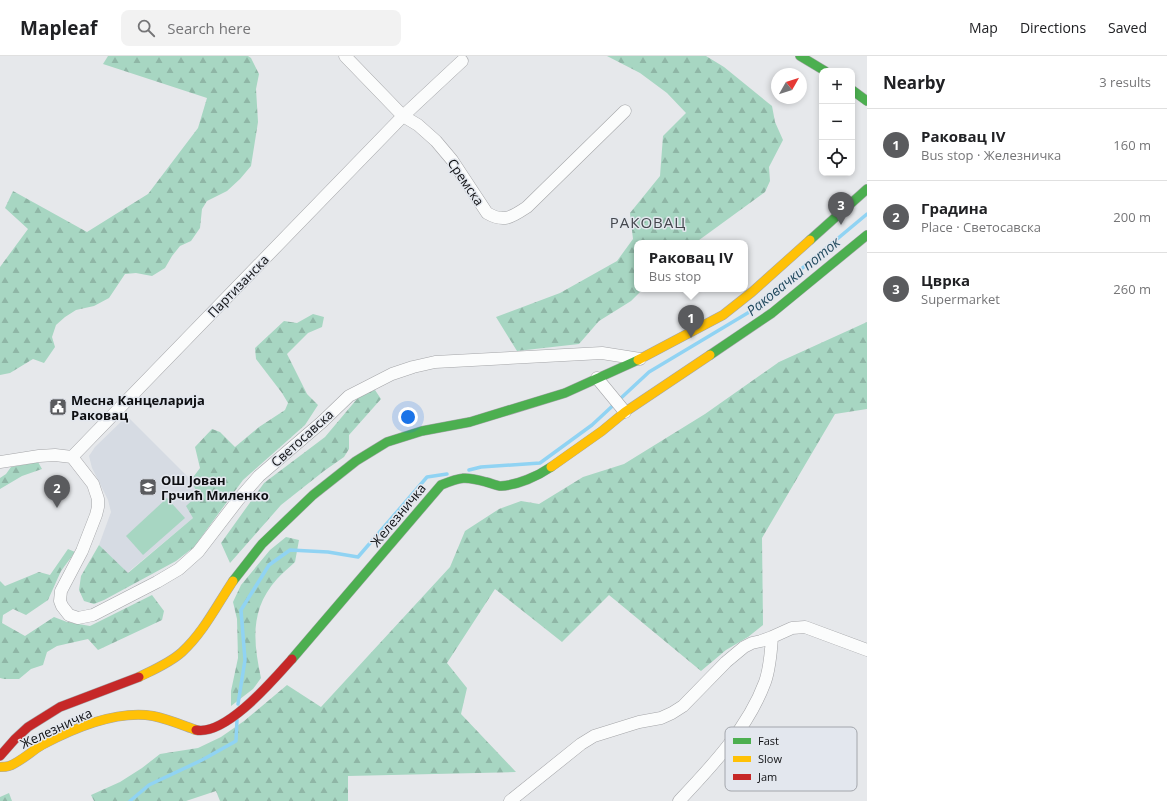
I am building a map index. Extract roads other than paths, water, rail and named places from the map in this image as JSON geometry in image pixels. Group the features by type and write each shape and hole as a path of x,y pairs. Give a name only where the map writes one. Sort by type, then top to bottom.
{"street":[{"name":"Сремска","path":"345,56 404,116 418,125 436,141 452,160 487,213 502,219 511,218 527,207 625,111"},
{"path":"800,56 820,68"},
{"path":"404,116 462,61"},
{"path":"855,92 867,101"},
{"name":"Партизанска","path":"72,457 404,116"},
{"name":"Железничка","path":"0,756 28,727 54,710 137,678 159,667 181,653 192,642 204,626 234,579 262,544 313,494 356,461 387,442 422,431 470,422 565,393 640,358 723,315 752,292 867,188"},
{"name":"Железничка","path":"0,767 10,766 42,746 91,723 114,718 132,715 152,716 198,731 214,728 227,721 260,696 319,629 434,491 441,485 458,478 469,477 500,486 514,484 544,472 602,431 625,412 772,313 867,235"},
{"name":"Светосавска","path":"72,457 93,484 98,499 97,511 82,551 61,591 60,601 62,606 69,615 78,618 93,615 179,569 198,552 238,500 259,476 322,422 349,396 392,374 435,362 602,354 640,358"},
{"path":"597,378 625,412"},
{"path":"0,462 39,456 55,455 72,457"},
{"path":"510,801 581,744 594,736 639,722 661,718 683,706 726,662 752,642 761,641 792,628 805,627 867,650"},
{"path":"740,727 765,682 770,660 772,637"},
{"path":"679,801 700,781 725,748"}],"waterway":[{"name":"Раковачки поток","path":"469,470 481,467 540,463 592,425 649,372 751,311 867,214"},
{"name":"Раковачки поток","path":"238,704 245,660 241,610 269,565 290,550 328,552 358,557 427,477 447,474"},
{"name":"Раковачки поток","path":"130,801 149,785 202,760 236,741 237,720"}],"place":[{"name":"Цврка","path":"841,225"},
{"name":"Раковац IV","path":"691,338"},
{"name":"Месна Канцеларија Раковац","path":"58,407"},
{"name":"ОШ Јован Грчић Миленко","path":"148,487"},
{"name":"Градина","path":"57,508"}],"district":[{"name":"РАКОВАЦ","path":"648,222"}]}
